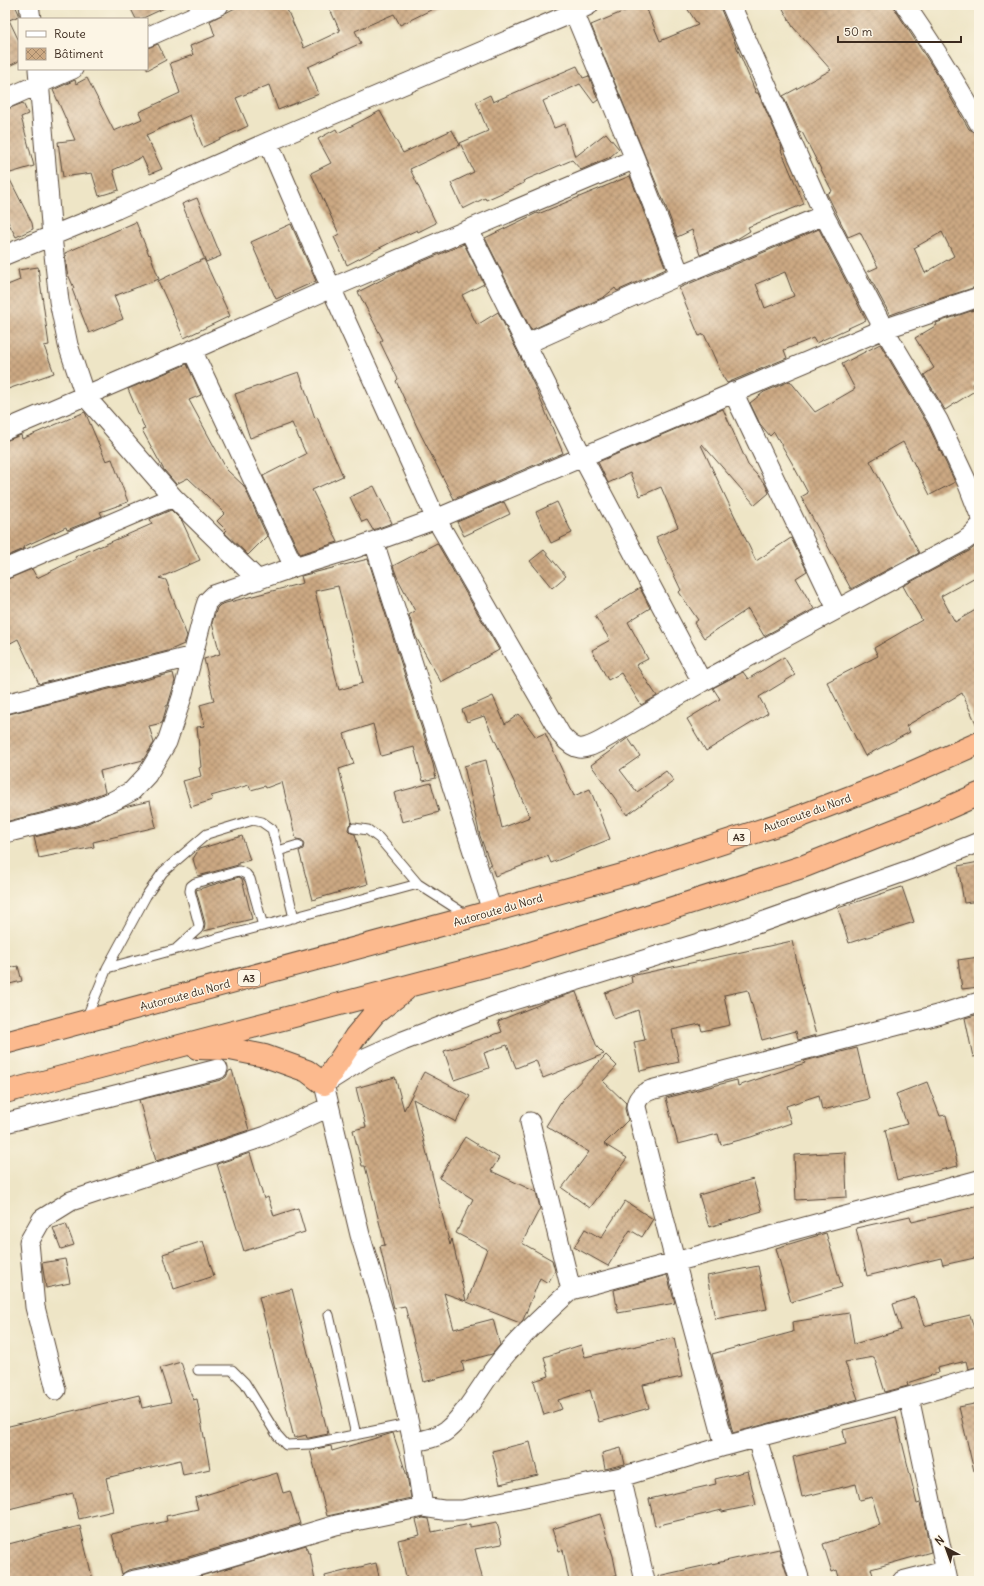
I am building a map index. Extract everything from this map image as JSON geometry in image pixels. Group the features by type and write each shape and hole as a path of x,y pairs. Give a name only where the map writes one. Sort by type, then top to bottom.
{"highway":[{"name":"Autoroute du Nord","path":"5,1043 633,872 782,823 898,779 979,743"},
{"path":"5,1092 414,983 518,957 802,867 923,819 979,794"},
{"path":"172,1048 230,1049 265,1056 307,1071 324,1084 355,1037 374,1014 414,983"}],"street":[{"path":"30,5 31,18"},
{"path":"148,36 199,9 219,5"},
{"path":"731,5 824,215 884,330 938,420 967,482 979,513"},
{"path":"905,5 927,35 946,65 979,123"},
{"path":"5,255 117,209 578,7 680,275"},
{"path":"5,100 39,77 69,70"},
{"path":"39,77 59,301 68,345 85,396 173,498 258,580"},
{"path":"268,142 331,288 436,519 561,735 570,745 577,748 591,746 702,682 964,541 979,527"},
{"path":"5,430 192,350 331,288 635,159"},
{"path":"526,344 680,275 824,215"},
{"path":"469,230 583,458 702,682"},
{"path":"5,832 78,815 113,801 132,791 147,775 167,742 193,656 205,608 210,598 258,580 374,542 436,519 583,458 733,392 884,330 979,297"},
{"path":"192,350 294,568"},
{"path":"733,392 837,609"},
{"path":"5,569 173,498"},
{"path":"374,542 492,911"},
{"path":"5,704 193,656"},
{"path":"422,1507 413,1442 385,1317 360,1235 324,1084 372,1055 437,1027 494,1006 772,919 912,869 979,842"},
{"path":"725,1446 675,1261 636,1102 640,1096 651,1090 941,1014 979,1002"},
{"path":"5,1123 218,1069"},
{"path":"56,1390 35,1307 29,1242 42,1219 71,1201 266,1136 329,1107"},
{"path":"530,1122 571,1290"},
{"path":"413,1442 431,1438 446,1430 465,1410 494,1368 528,1331 571,1290 979,1180"},
{"path":"130,1581 189,1575 336,1526 422,1507 443,1510 462,1510 621,1477 725,1446 757,1439 909,1398 979,1377"},
{"path":"902,1581 946,1575 909,1398"},
{"path":"757,1439 800,1581"},
{"path":"621,1477 645,1581"}],"lane":[{"path":"85,1022 107,968 146,896 163,872 207,834 253,820 262,822 272,829 294,918"},
{"path":"354,828 368,830 378,838 418,884 471,917"},
{"path":"278,851 298,845"},
{"path":"176,950 198,929 199,924 190,891 192,886 195,883 224,875 239,871 246,874 250,879 263,926"},
{"path":"107,968 418,884"},
{"path":"329,1315 356,1435"},
{"path":"198,1370 232,1370 245,1383 277,1435 286,1445 310,1444 408,1424"}],"building":[{"path":"15,5 19,16 9,20 18,39 18,62 5,68 5,7"},
{"path":"129,5 171,5 143,18 136,18"},
{"path":"234,5 285,5 304,48 340,31 328,5 441,5 400,25 394,14 355,31 361,43 308,67 319,94 278,110 269,85 236,98 248,126 203,147 190,115 146,135 162,169 150,174 142,157 113,170 119,190 99,196 92,173 63,177 58,142 75,140 53,90 75,80 76,84 87,78 114,131 142,119 139,112 180,93 170,63 193,55 190,46 215,36 210,21 235,8"},
{"path":"639,5 645,5 660,41 698,25 685,5 719,5 756,93 758,93 781,144 781,150 804,204 748,227 750,231 737,239 700,255 692,230 677,237 591,25"},
{"path":"781,5 894,5 896,11 934,69 969,129 977,133 979,138 979,286 890,315 867,272 878,267 860,232 848,237 827,194 832,191 802,132 800,133 783,96 831,70 793,27","holes":["942,232 954,256 925,273 914,248"]},
{"path":"158,44 166,60 148,69 148,48"},
{"path":"577,66 583,78 589,76 598,100 594,103 580,84 543,101 554,128 565,124 575,157 606,133 619,149 610,157 581,170 572,160 523,181 524,183 486,200 485,198 463,209 451,183 474,172 460,143 488,131 476,102 490,95 493,102"},
{"path":"23,103 28,114 21,117 34,166 7,174 32,223 33,229 16,237 5,216 5,110"},
{"path":"380,111 403,153 452,130 460,145 410,169 436,223 418,232 417,230 395,240 347,265 334,237 339,234 311,173 331,163 318,139 336,129 338,133"},
{"path":"630,176 666,269 617,291 615,288 604,297 531,330 485,238 537,213 538,214"},
{"path":"197,198 221,256 206,262 182,204"},
{"path":"136,222 159,279 114,296 123,319 89,333 72,289 74,288 67,272 65,253"},
{"path":"291,224 316,281 276,299 251,242"},
{"path":"819,229 866,320 816,343 813,338 784,350 787,358 727,383 704,334 699,336 679,288","holes":["785,272 794,296 765,308 756,284"]},
{"path":"464,244 484,284 462,295 477,325 498,312 535,387 563,453 454,499 418,429 396,381 398,379 380,342 383,340 358,292 397,272"},
{"path":"204,259 230,316 184,338 158,281"},
{"path":"38,267 49,345 44,346 54,373 5,390 5,286 20,280 18,270"},
{"path":"977,309 979,312 979,379 972,384 976,390 945,410 924,375 934,368 915,338 937,325 936,323"},
{"path":"880,344 928,425 955,482 930,495 903,442 870,461 919,553 851,589 801,497 808,493 792,463 774,432 770,436 760,424 750,403 764,392 790,381 815,412 855,389 842,364"},
{"path":"187,364 201,395 189,400 227,470 244,486 267,536 248,555 224,532 226,530 217,521 225,513 188,478 176,484 164,470 142,430 145,429 128,389"},
{"path":"299,372 315,418 317,417 343,476 312,490 338,542 300,554 263,476 306,454 292,423 250,438 235,394"},
{"path":"723,409 748,465 765,484 769,493 755,505 702,444 701,445 756,561 791,538 807,571 796,578 814,609 764,636 748,609 704,638 694,623 698,620 679,592 681,590 656,537 678,527 661,487 640,496 630,473 608,483 598,462"},
{"path":"85,412 106,461 112,459 128,502 100,512 102,516 67,530 66,527 23,547 24,549 5,557 5,441 21,435 22,439"},
{"path":"374,486 392,523 373,530 367,520 362,522 350,497"},
{"path":"504,502 510,514 464,536 457,522"},
{"path":"557,502 572,533 551,543 536,512"},
{"path":"171,510 182,521 200,560 159,578 166,580 187,636 184,644 168,651 39,684 18,639 5,646 5,580 32,569 37,578 76,559 75,557 152,524 150,519"},
{"path":"437,543 499,650 441,682 416,637 409,615 415,611 397,577 393,566"},
{"path":"979,544 979,575 941,596 955,622 979,608 979,730 962,693 906,726 910,732 865,756 827,682 878,656 874,648 922,620 903,586 969,551"},
{"path":"544,550 566,576 552,588 530,561"},
{"path":"368,559 433,764 436,778 423,781 414,747 381,756 373,724 344,734 354,764 339,769 352,822 349,825 348,830 355,834 368,884 312,900 299,851 303,849 304,844 302,840 296,839 282,782 266,788 265,786 251,790 249,785 211,796 212,800 191,807 183,781 201,776 199,768 201,767 197,727 205,726 200,705 214,701 204,659 220,654 212,623 217,608 226,603 303,583 301,576","holes":["338,586 363,683 339,690 315,591"]},
{"path":"640,588 650,608 628,622 648,659 636,665 657,696 641,705 621,673 608,680 592,650 610,640 595,616"},
{"path":"784,657 795,675 759,697 768,713 706,751 687,719 720,699 713,688 743,672 748,679"},
{"path":"173,673 175,681 168,705 166,706 162,723 149,726 154,743 143,760 100,771 105,792 75,804 5,822 5,715"},
{"path":"493,696 505,724 519,714 536,737 545,733 574,796 590,789 610,839 551,863 548,856 495,876 480,836 464,766 486,760 502,828 530,817 484,716 467,722 462,710"},
{"path":"628,738 640,756 620,770 637,792 666,771 674,781 627,815 591,765"},
{"path":"431,783 439,812 402,822 394,793"},
{"path":"150,801 156,827 93,842 94,847 39,858 34,837 81,826 124,807"},
{"path":"242,836 250,860 238,863 238,865 198,876 193,859 199,849"},
{"path":"979,862 979,901 964,903 958,866"},
{"path":"239,877 242,879 252,919 204,931 205,923 196,890"},
{"path":"902,887 914,922 849,943 838,908"},
{"path":"792,941 816,1035 798,1040 796,1031 762,1040 748,990 724,995 730,1025 702,1031 700,1024 672,1030 679,1062 640,1071 634,1042 645,1040 638,1010 614,1019 605,993 632,983 631,976"},
{"path":"979,957 979,987 962,989 958,960"},
{"path":"18,966 22,981 5,985 5,969"},
{"path":"576,992 597,1047 604,1054 543,1078 536,1060 516,1068 507,1045 484,1053 489,1068 454,1080 444,1051 502,1032 498,1021 551,1000"},
{"path":"979,1014 979,1056 973,1057 965,1018"},
{"path":"857,1048 869,1099 822,1110 819,1095 786,1106 791,1123 751,1137 721,1145 718,1134 678,1144 666,1098 737,1080 738,1086 805,1063 804,1061"},
{"path":"606,1055 617,1066 603,1081 626,1103 625,1109 628,1120 604,1144 627,1158 590,1208 562,1188 589,1152 546,1126 562,1100"},
{"path":"232,1070 249,1130 156,1161 139,1100 221,1080 226,1077 229,1071"},
{"path":"424,1072 470,1096 456,1122 413,1099 450,1245 452,1239 466,1301 444,1293 454,1329 493,1319 500,1345 492,1354 462,1362 464,1371 424,1382 405,1306 394,1308 380,1246 385,1245 365,1166 362,1166 353,1130 366,1127 356,1088 395,1077 404,1110"},
{"path":"927,1082 940,1116 946,1115 958,1166 897,1180 885,1130 907,1124 896,1094"},
{"path":"465,1137 499,1158 491,1171 536,1192 540,1208 522,1243 552,1260 555,1271 548,1283 540,1278 523,1320 520,1323 467,1302 487,1249 456,1233 473,1199 439,1178"},
{"path":"845,1152 847,1197 796,1200 794,1155"},
{"path":"250,1153 264,1199 268,1197 274,1216 298,1208 305,1232 244,1251 217,1164"},
{"path":"753,1179 762,1211 709,1227 699,1195"},
{"path":"625,1201 653,1219 642,1237 630,1230 608,1266 574,1247 585,1229 601,1238"},
{"path":"979,1206 979,1257 943,1265 941,1258 867,1276 856,1228 910,1216 912,1222"},
{"path":"66,1224 74,1245 61,1249 53,1228"},
{"path":"826,1233 842,1287 791,1302 776,1248"},
{"path":"203,1241 214,1276 174,1289 163,1254"},
{"path":"65,1259 70,1283 46,1288 42,1263"},
{"path":"758,1266 767,1309 715,1319 707,1276"},
{"path":"667,1275 675,1303 618,1313 614,1290"},
{"path":"292,1289 328,1434 309,1438 307,1438 306,1435 294,1438 259,1297"},
{"path":"915,1297 924,1326 970,1315 974,1328 979,1327 979,1366 968,1369 966,1361 937,1368 938,1373 907,1383 908,1386 885,1392 874,1357 845,1362 858,1399 733,1433 712,1354 793,1332 792,1322 849,1313 854,1344 901,1330 893,1304"},
{"path":"674,1338 682,1377 643,1385 649,1408 599,1422 590,1390 558,1400 562,1409 544,1415 534,1381 549,1376 544,1357 581,1345 585,1357"},
{"path":"181,1362 193,1400 197,1399 210,1469 183,1475 180,1460 106,1478 113,1511 79,1519 73,1493 5,1510 5,1427 139,1395 142,1408 171,1402 160,1368"},
{"path":"979,1403 979,1470 974,1471 959,1407"},
{"path":"896,1417 917,1504 920,1503 931,1552 871,1569 875,1581 840,1581 837,1570 832,1572 823,1544 880,1525 872,1497 860,1500 856,1484 802,1497 793,1457 846,1444 843,1430"},
{"path":"393,1433 407,1476 411,1498 327,1516 310,1450 331,1446 332,1451"},
{"path":"530,1442 538,1475 500,1484 492,1451"},
{"path":"621,1448 625,1464 605,1469 602,1453"},
{"path":"748,1471 756,1505 722,1512 722,1510 655,1526 649,1499 716,1484 715,1479"},
{"path":"277,1473 283,1493 290,1491 300,1524 185,1558 128,1570 122,1574 112,1534 167,1521 166,1516 198,1509 195,1498"},
{"path":"600,1514 613,1556 617,1576 612,1577 613,1581 569,1581 563,1550 559,1551 552,1529"},
{"path":"423,1518 429,1519 432,1532 470,1524 470,1527 497,1522 502,1544 475,1549 483,1581 407,1581 398,1540 420,1535 416,1520"},
{"path":"80,1526 93,1581 5,1581 5,1545"},
{"path":"306,1545 308,1553 310,1553 315,1581 184,1581"},
{"path":"779,1549 789,1581 658,1581 658,1576"},
{"path":"376,1563 380,1581 326,1581 325,1576"}]}
